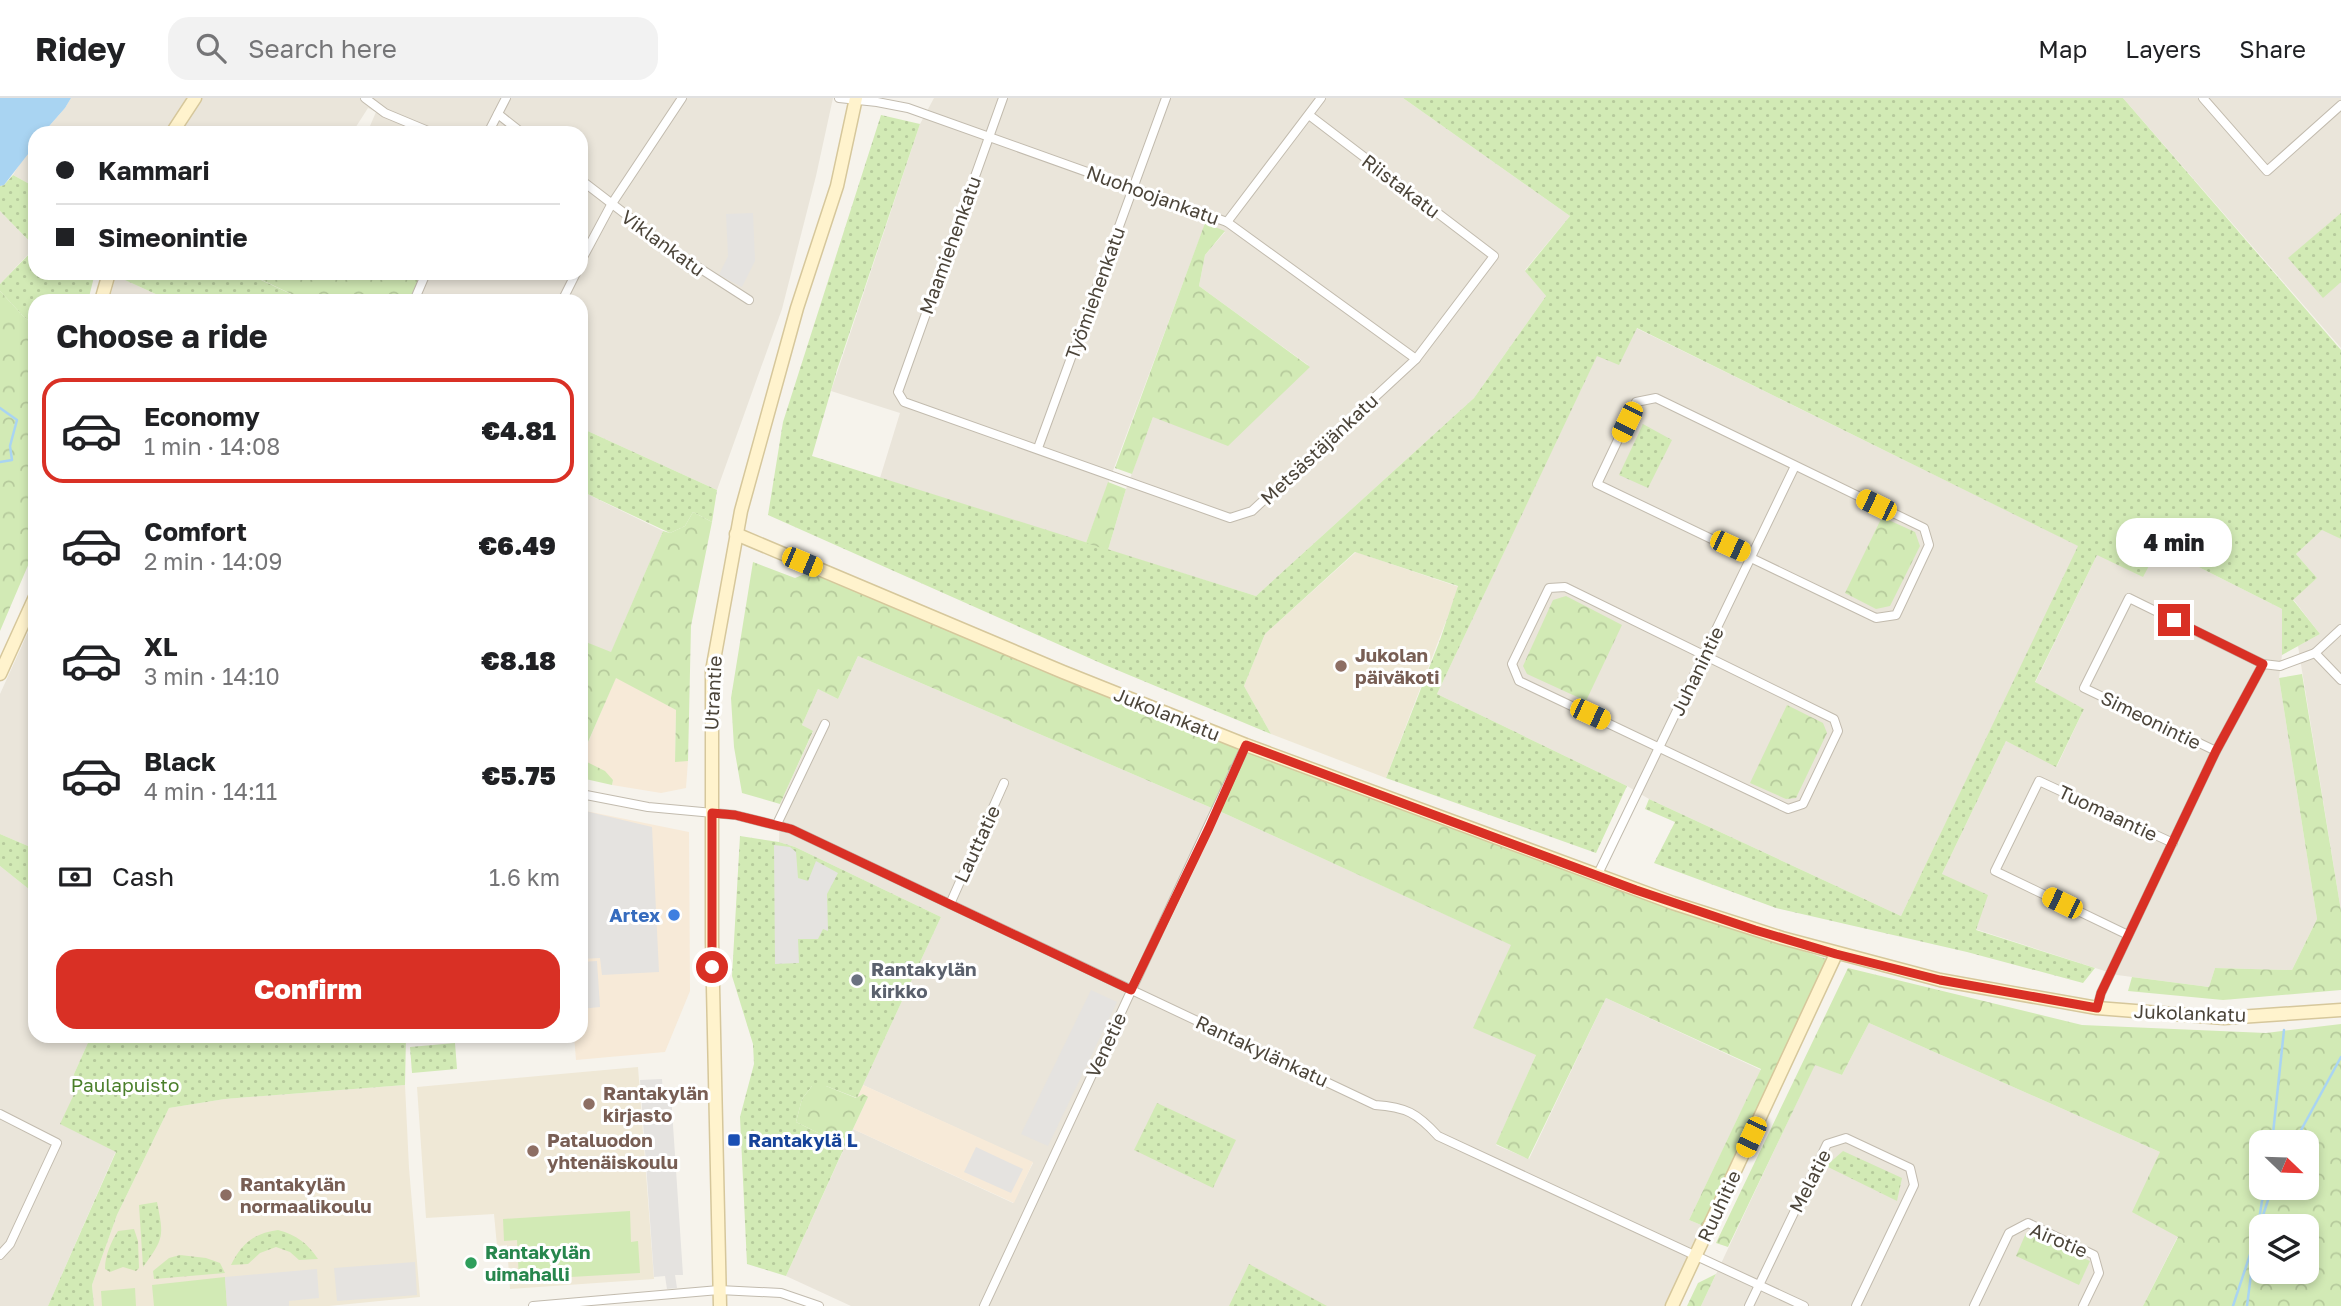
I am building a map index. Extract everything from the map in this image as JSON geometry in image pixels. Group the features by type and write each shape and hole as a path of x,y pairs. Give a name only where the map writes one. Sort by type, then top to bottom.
{"main road":[{"path":"177,126 195,98"},
{"name":"Utrantie","path":"720,1306 712,954 712,671 736,534 767,411 837,186 856,99"},
{"name":"Jukolankatu","path":"736,534 1063,672 1246,745 1728,922 1836,954 1940,980 2097,1008 2224,1018 2341,1010"},
{"path":"0,674 28,612"},
{"name":"Ruuhitie","path":"1672,1306 1836,954"}],"street":[{"path":"365,98 384,113 416,126"},
{"path":"492,126 506,98"},
{"path":"588,248 611,205 682,98"},
{"name":"Nuohoojankatu","path":"839,98 908,108 1227,222 1416,359"},
{"name":"Maamiehenkatu","path":"898,392 1003,98"},
{"name":"Työmiehenkatu","path":"1038,449 1166,98"},
{"path":"1227,222 1321,98"},
{"path":"2203,98 2267,171 2341,105"},
{"path":"498,114 513,126"},
{"name":"Riistakatu","path":"1309,115 1494,256"},
{"name":"Viklankatu","path":"588,186 687,261 749,300"},
{"name":"Metsästäjänkatu","path":"898,392 904,402 1230,518 1252,511 1416,359 1494,256"},
{"path":"1656,398 1796,466 1924,528 1929,545 1895,615 1877,618 1597,484 1636,402 1656,398"},
{"name":"Juhanintie","path":"1597,876 1796,466"},
{"path":"1565,587 1706,654 1834,719 1838,731 1802,804 1788,808 1519,681 1512,664 1549,588 1565,587"},
{"name":"Simeonintie","path":"2216,751 2084,688 2129,598 2263,664"},
{"path":"2097,1008 2101,993 2216,751 2263,664 2280,666 2315,653 2341,629"},
{"path":"2315,653 2341,680"},
{"path":"777,824 825,724"},
{"name":"Venetie","path":"984,1306 1246,745"},
{"name":"Tuomaantie","path":"2128,935 1995,871 2039,781 2173,843"},
{"name":"Lauttatie","path":"950,904 1004,783"},
{"name":"Rantakylänkatu","path":"588,795 648,807 735,815 777,824 1375,1105 1395,1107 1421,1117 1438,1136 1804,1306"},
{"path":"0,1114 57,1143 10,1244 0,1255"},
{"name":"Melatie","path":"1759,1285 1827,1144 1846,1138 1910,1168 1914,1185 1856,1306"},
{"name":"Airotie","path":"1974,1306 2009,1233 2028,1223 2094,1255 2099,1273 2083,1306"},
{"path":"1749,1306 1759,1285"},
{"path":"536,1306 719,1290 781,1293 819,1306"}],"shaded area":[{"path":"71,98 833,98 782,309 717,490 588,431 588,294 415,294 421,280 588,280 588,126 370,126 376,112 368,108 356,126 49,126"},
{"path":"934,98 1403,98 1570,216 1525,270 1546,296 1474,398 1256,596 1108,550 1126,489 1153,417 1308,365 1199,286 1205,255 1225,232 1205,224 1086,543 880,478 900,413 831,391 920,124"},
{"path":"2123,98 2341,98 2341,348"},
{"path":"28,152 28,183 13,175"},
{"path":"0,211 28,240 28,254 0,284"},
{"path":"753,213 755,261 742,287 719,275 728,256 726,214"},
{"path":"115,280 125,280 156,294 111,294"},
{"path":"1636,328 2079,546 1901,916 1649,799 1437,694 1597,355"},
{"path":"588,494 663,531 611,653 588,643"},
{"path":"2323,529 2341,539 2341,911 2298,646 2320,634 2293,599 2317,578 2296,554"},
{"path":"2159,547 2282,609 2279,678 2317,919 2292,970 2215,968 2209,987 2117,975 1975,929 1942,874 2006,741 2057,766 2084,709 2035,683 2097,555"},
{"name":"Jukolan päiväkoti","path":"1356,552 1459,587 1386,778 1271,734 1244,686 1265,634"},
{"path":"28,632 28,846 0,834 0,694"},
{"path":"858,656 1228,815 1512,945 1536,1055 1496,1145 1529,1159 1606,998 1761,1070 1689,1220 1706,1227 1669,1306 851,1306 786,1276 853,1129 1013,1203 1033,1163 863,1085 941,917 795,847 779,842 780,804 813,732 802,725 818,689 838,699"},
{"path":"616,677 676,710 675,761 688,761 686,788 661,793 612,785 613,780 588,764 588,743"},
{"path":"588,811 689,832 690,991 665,1052 576,1060 575,1043 588,1043"},
{"path":"588,812 652,827 659,972 602,975 600,958 588,959"},
{"path":"774,845 790,847 796,852 798,878 808,881 816,861 838,873 827,894 828,931 823,929 818,939 798,939 799,963 775,964"},
{"path":"0,866 28,888 28,1043 88,1043 74,1074 76,1090 116,1151 48,1306 0,1306"},
{"path":"597,961 600,1007 588,1008 588,962"},
{"path":"1091,990 1117,1002 1048,1146 1021,1134"},
{"path":"1869,1023 2160,1152 2178,1236 2143,1306 1701,1306 1815,1064 1842,1075"},
{"name":"Pataluodon yhtenäiskoulu","path":"638,1067 654,1279 510,1289 507,1245 497,1246 494,1214 426,1218 417,1087"},
{"path":"662,1079 663,1095 671,1095 683,1275 675,1275 677,1288 667,1289 665,1276 654,1277 640,1080"},
{"name":"Rantakylän normaalikoulu","path":"405,1085 420,1297 329,1306 94,1306 92,1285 117,1215 169,1108 225,1099"},
{"path":"863,1085 1033,1162 1014,1203 853,1129 868,1097 857,1098"},
{"path":"976,1147 1023,1169 1011,1193 964,1172"},
{"path":"415,1262 417,1295 337,1301 334,1268"},
{"path":"317,1269 319,1298 289,1301 289,1306 227,1306 225,1277"}],"green space":[{"path":"1403,98 2123,98 2341,350 2341,539 2322,530 2296,554 2317,578 2293,600 2320,634 2282,655 2282,609 2159,547 2143,577 2097,555 2035,682 2084,709 2056,767 2006,741 1942,874 1988,895 1976,930 2095,968 2083,983 1967,952 1776,908 1654,863 1675,822 1645,809 1649,799 1901,916 2078,546 1637,328 1619,365 1597,356 1437,694 1627,786 1596,853 1386,778 1440,640 1458,586 1355,552 1265,634 1244,686 1271,734 1105,665 768,515 783,422 881,115 920,124 837,370 812,456 1256,596 1474,398 1546,296 1525,271 1570,216"},
{"path":"13,175 28,183 28,240 0,211 0,186"},
{"path":"2341,213 2341,282 2323,298 2288,258"},
{"path":"1205,223 1225,231 1205,255 1199,286 1310,367 1228,446 1153,417 1132,474 1115,468"},
{"path":"28,255 28,280 93,280 90,294 28,294 28,320 0,291 0,284"},
{"path":"125,280 261,280 291,294 156,294"},
{"path":"262,280 421,280 415,294 291,294"},
{"path":"0,291 28,320 28,565 0,631"},
{"path":"1643,424 1672,440 1648,488 1619,475"},
{"path":"588,431 717,490 712,522 693,512 685,526 670,533 588,494"},
{"path":"1108,482 1126,489 1108,550 1086,543"},
{"path":"693,512 712,522 691,626 688,761 675,762 676,710 616,678 588,742 588,643 611,652 663,531 670,533 685,526"},
{"path":"1882,517 1915,532 1920,546 1890,606 1876,609 1845,593"},
{"path":"753,562 795,578 812,571 1612,887 1830,960 1706,1227 1689,1220 1761,1069 1606,998 1528,1159 1496,1144 1536,1055 1473,1028 1511,945 1228,815 858,656 838,699 818,689 802,725 813,731 780,804 742,793 734,747 731,698"},
{"path":"1566,596 1622,625 1586,701 1527,674 1523,666 1553,600"},
{"path":"2302,674 2341,911 2341,990 2223,1000 2128,991 2132,977 2209,987 2215,968 2292,970 2317,919 2279,678"},
{"path":"1787,705 1823,723 1827,733 1796,798 1786,799 1750,783"},
{"path":"588,762 605,771 613,780 612,785 588,780"},
{"path":"0,834 28,846 28,888 0,866"},
{"path":"740,836 795,847 941,917 857,1098 826,1086 812,1086 802,1099 796,1122 845,1146 786,1276 747,1264 740,1117 754,1064 753,1044 732,976"},
{"path":"1848,968 2082,1025 2266,1033 2341,1024 2341,1306 2143,1306 2178,1237 2132,1212 2160,1152 1869,1023 1842,1075 1815,1065 1728,1247 1716,1243"},
{"name":"Paulapuisto","path":"88,1043 406,1043 405,1085 225,1099 169,1108 117,1215 92,1285 94,1306 48,1306 116,1152 60,1124 76,1090 74,1074"},
{"path":"455,1043 457,1069 412,1073 410,1047"},
{"path":"812,1086 826,1086 856,1098 863,1094 868,1097 845,1146 796,1122 802,1099"},
{"path":"1157,1103 1236,1140 1213,1188 1134,1150"},
{"path":"1843,1151 1902,1178 1897,1201 1826,1166"},
{"path":"157,1202 161,1223 159,1243 143,1267 139,1205"},
{"path":"630,1211 631,1242 638,1241 640,1273 519,1280 517,1240 504,1241 503,1219"},
{"path":"134,1229 138,1241 139,1268 136,1271 123,1267 110,1272 105,1269 109,1249 118,1231"},
{"path":"278,1230 301,1240 318,1259 299,1260 290,1252 276,1247 260,1253 248,1264 231,1265 249,1241"},
{"path":"2026,1233 2090,1261 2079,1285 2016,1256"},
{"path":"180,1255 206,1258 220,1263 225,1273 154,1279 153,1271 169,1258"},
{"path":"1249,1264 1327,1306 1229,1306"},
{"path":"1716,1274 1701,1306 1687,1306 1698,1283"},
{"path":"225,1277 227,1306 154,1306 152,1285"},
{"path":"135,1288 136,1306 102,1306 101,1291"}],"water":[{"path":"0,98 71,98 49,126 28,126 28,154 4,185 0,186"}],"waterway":[{"path":"0,408 17,420 10,446 12,460 0,462"},
{"path":"2273,1130 2284,1030"},
{"path":"2301,1130 2341,1057"},
{"path":"2260,1214 2263,1200"},
{"path":"2233,1306 2268,1200"},
{"path":"2247,1306 2250,1284"}],"place":[{"name":"Jukolan päiväkoti","path":"1341,666"},
{"name":"Artex","path":"674,915"},
{"name":"Rantakylän kirkko","path":"857,980"},
{"name":"Rantakylän kirjasto","path":"589,1104"},
{"name":"Rantakylä L","path":"734,1140"},
{"name":"Pataluodon yhtenäiskoulu","path":"533,1151"},
{"name":"Rantakylän normaalikoulu","path":"226,1195"},
{"name":"Rantakylän uimahalli","path":"471,1263"}],"route":[{"path":"712,967 712,813 735,815 791,829 1131,990 1246,745 1636,890 1755,930 1940,980 2097,1008 2101,993 2216,751 2263,664 2174,620"}]}
